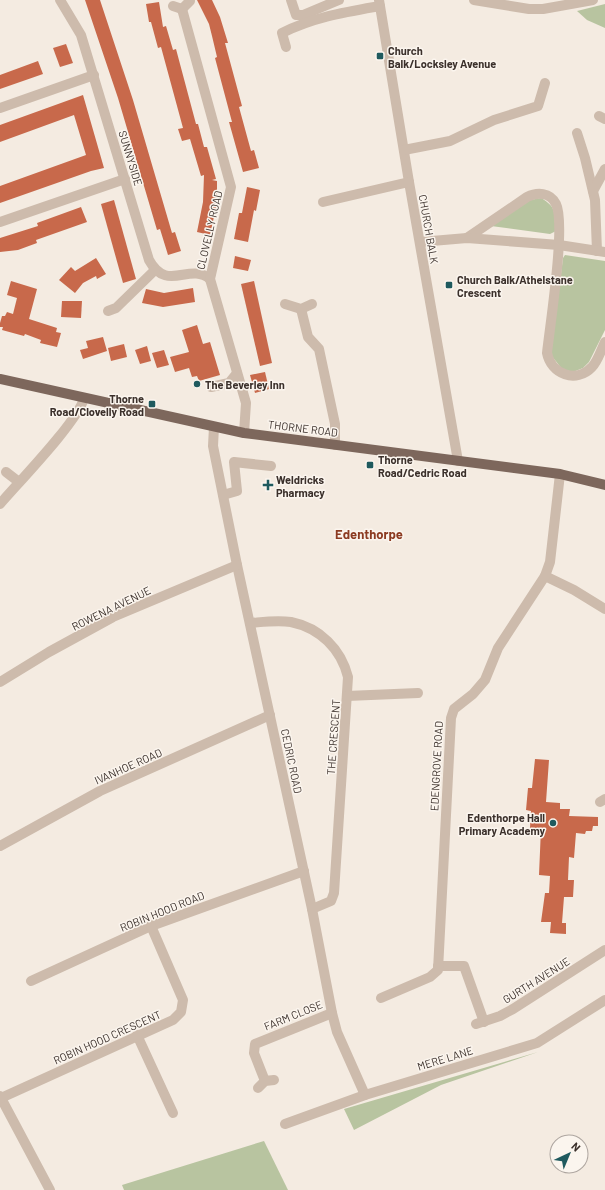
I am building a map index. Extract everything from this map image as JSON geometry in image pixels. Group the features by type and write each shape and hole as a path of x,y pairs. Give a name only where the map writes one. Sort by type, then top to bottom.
{"main road":[{"name":"THORNE ROAD","path":"0,379 244,433 560,474 605,485"}],"street":[{"name":"SUNNYSIDE","path":"60,0 81,35 149,260 155,270"},
{"path":"291,0 296,15 303,15 339,0"},
{"path":"474,0 543,9 593,0"},
{"name":"CLOVELLY ROAD","path":"190,1 178,8 231,187 210,279 246,403 244,433"},
{"path":"286,47 282,34 294,28 330,14 380,3"},
{"name":"CHURCH BALK","path":"380,3 409,182 458,461"},
{"path":"0,108 94,75"},
{"path":"404,150 450,141 494,120 538,106 545,83"},
{"path":"420,242 467,238 559,244 601,251 593,191 586,158 577,133"},
{"path":"593,191 605,169"},
{"path":"0,222 125,179"},
{"path":"322,202 409,182"},
{"path":"467,238 527,197 538,194 548,196 555,203 558,211 559,244 547,353 548,358 555,370 565,375 581,374 594,364 605,342"},
{"path":"108,311 116,308 155,270 165,276 174,277 196,273 204,274 210,279"},
{"path":"285,304 301,309 312,304"},
{"path":"301,309 308,337 319,349 335,424 335,444"},
{"path":"211,387 229,383 237,373"},
{"path":"0,504 69,423 82,405 84,398"},
{"name":"CEDRIC ROAD","path":"214,427 213,446 237,565 312,909 332,1013 337,1032 365,1095"},
{"path":"223,495 237,491 234,462 271,466"},
{"path":"6,472 19,482"},
{"name":"EDENGROVE ROAD","path":"438,968 451,718 454,709 473,694 485,680 498,648 545,576 550,562 560,474"},
{"name":"ROWENA AVENUE","path":"0,682 49,652 113,618 237,565"},
{"path":"545,576 574,590 605,609"},
{"name":"THE CRESCENT","path":"250,624 273,621 291,622 328,640 337,650 345,666 348,677 348,696 334,893 331,901 312,909"},
{"path":"348,696 418,693"},
{"name":"IVANHOE ROAD","path":"0,846 100,791 270,715"},
{"name":"ROBIN HOOD ROAD","path":"31,981 151,926 304,871"},
{"name":"ROBIN HOOD CRESCENT","path":"0,1097 173,1020 181,1012 183,1000 151,926"},
{"name":"GURTH AVENUE","path":"438,968 464,966 480,1023 513,1009 605,950"},
{"path":"381,998 430,977 438,968"},
{"name":"MERE LANE","path":"285,1124 365,1095 537,1043 605,1000"},
{"name":"FARM CLOSE","path":"266,1083 254,1053 255,1044 332,1013"},
{"path":"137,1035 173,1113"},
{"path":"0,1097 50,1190"}],"green space":[{"path":"605,4 605,28 587,20 577,11"},
{"path":"541,198 550,205 554,211 556,231 550,234 491,226 530,200"},
{"path":"565,255 605,261 605,330 589,362 583,368 573,372 562,369 551,355 563,258"},
{"path":"538,1052 441,1085 354,1130 344,1109"},
{"path":"264,1141 288,1190 124,1190 122,1185"}],"building":[{"path":"85,0 100,0 133,100 172,233 175,232 181,251 168,255 160,229 157,230 118,98"},
{"path":"197,0 212,0 220,17 228,43 225,43 242,106 239,107 251,151 254,150 259,168 243,172 229,122 232,122 215,58 217,57 209,24"},
{"path":"159,2 163,27 166,26 173,50 176,49 196,124 198,124 204,147 207,147 216,179 212,180 217,181 217,203 210,235 197,232 203,202 204,175 201,176 190,139 182,141 178,129 183,128 161,47 158,48 151,22 149,22 146,4"},
{"path":"66,44 73,63 60,67 53,48"},
{"path":"38,61 43,74 0,89 0,75"},
{"path":"83,95 104,168 91,171 0,203 0,186 86,155 74,115 0,142 0,125"},
{"path":"247,187 260,190 256,211 254,210 248,242 234,239 239,213 242,213"},
{"path":"114,200 136,279 123,283 101,204"},
{"path":"81,207 87,222 36,240 37,243 18,250 0,252 0,238 38,226 37,223"},
{"path":"235,256 251,260 248,271 233,268"},
{"path":"96,258 106,274 97,279 96,276 83,283 75,293 59,280 71,267 75,271"},
{"path":"11,281 37,289 29,319 57,328 56,332 61,333 57,347 40,343 41,340 25,334 24,336 2,330 3,327 0,327 0,323 2,316 5,316 7,312 13,314 17,298 7,295"},
{"path":"254,281 272,363 260,366 241,284"},
{"path":"193,288 195,302 163,307 142,303 146,289 164,293"},
{"path":"62,301 82,301 81,318 61,317"},
{"path":"197,325 203,344 210,342 220,375 199,381 197,376 192,377 189,368 175,372 170,357 189,352 182,330"},
{"path":"103,337 107,351 83,359 80,350 88,348 86,341"},
{"path":"124,344 127,357 111,361 108,348"},
{"path":"147,346 151,361 140,364 135,350"},
{"path":"164,350 169,365 157,368 152,353"},
{"path":"265,372 269,389 255,393 250,375"},
{"path":"535,759 549,760 546,802 560,803 560,809 570,809 569,816 598,817 598,826 593,826 592,831 586,831 585,834 576,833 574,858 569,857 568,880 574,880 573,897 564,897 562,923 566,923 566,934 550,933 551,922 541,922 545,893 549,893 550,876 539,875 541,828 530,828 531,811 526,810 528,788 532,788"}],"place":[{"name":"Church Balk/Locksley Avenue","path":"380,56"},
{"name":"Church Balk/Athelstane Crescent","path":"449,285"},
{"name":"The Beverley Inn","path":"197,384"},
{"name":"Thorne Road/Clovelly Road","path":"152,404"},
{"name":"Thorne Road/Cedric Road","path":"370,465"},
{"name":"Weldricks Pharmacy","path":"268,485"},
{"name":"Edenthorpe Hall Primary Academy","path":"553,823"}],"district":[{"name":"Edenthorpe","path":"369,534"}]}
